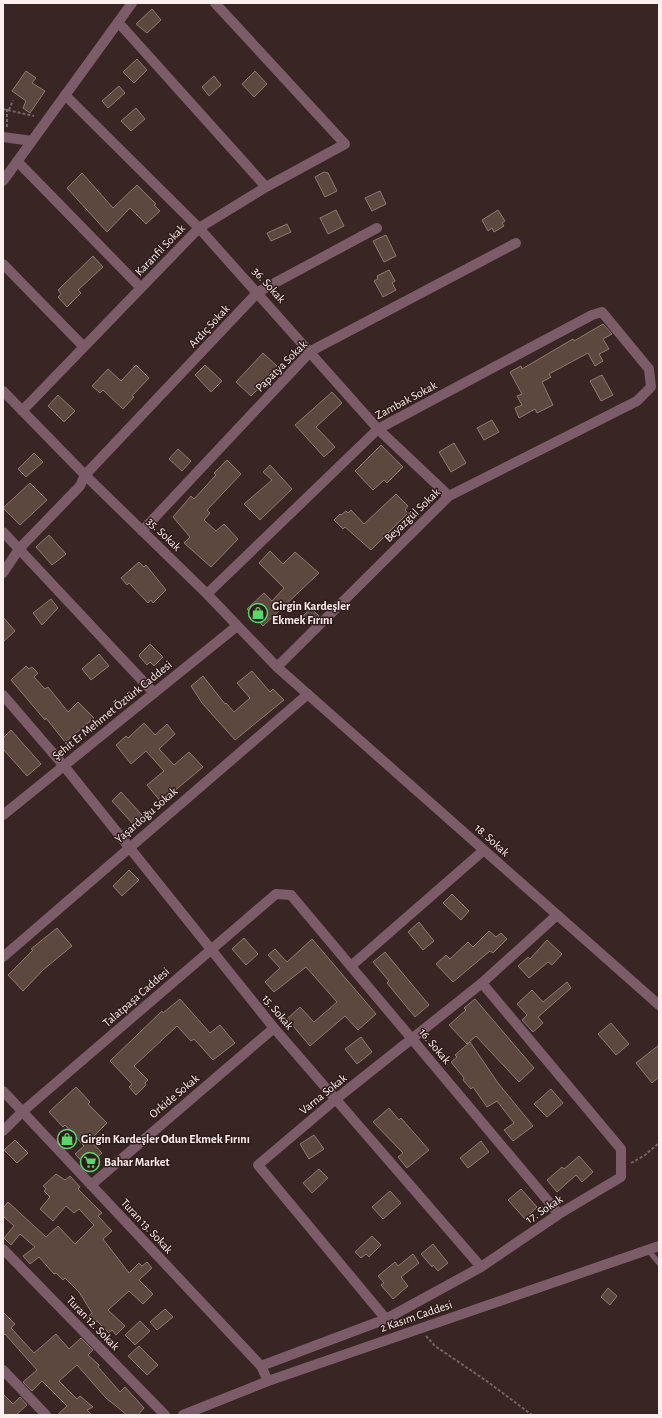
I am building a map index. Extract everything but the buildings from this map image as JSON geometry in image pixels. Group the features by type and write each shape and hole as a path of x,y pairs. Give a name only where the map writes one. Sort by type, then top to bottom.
{"street":[{"path":"3,181 132,3"},
{"name":"Karanfil Sokak","path":"22,411 200,228 266,187 345,144 215,3"},
{"path":"118,22 266,187"},
{"name":"36. Sokak","path":"66,95 200,228 311,351 378,429 449,496"},
{"path":"3,136 32,141"},
{"path":"18,161 141,288"},
{"name":"Ardıç Sokak","path":"3,573 19,549 80,486 85,475 258,292 377,228"},
{"name":"Papatya Sokak","path":"142,531 311,351 516,243"},
{"path":"3,264 84,347"},
{"name":"Beyazgül Sokak","path":"277,667 449,496 637,400 651,386 649,369 602,312 592,315"},
{"name":"Zambak Sokak","path":"207,594 378,429 592,315"},
{"name":"35. Sokak","path":"3,391 85,475 207,594 277,667 308,694"},
{"path":"3,532 154,693"},
{"name":"Şehit Er Mehmet Öztürk Caddesi","path":"3,814 237,626"},
{"name":"Yaşardoğu Sokak","path":"3,958 129,847 308,694"},
{"name":"18. Sokak","path":"308,694 659,1005"},
{"name":"15. Sokak","path":"3,695 64,766 274,1028 481,1267"},
{"path":"351,966 484,850"},
{"name":"Talatpaşa Caddesi","path":"3,1131 22,1112 276,894 291,895"},
{"name":"16. Sokak","path":"291,895 559,1214"},
{"name":"Varna Sokak","path":"386,1319 258,1165 336,1099 413,1040 482,983 557,915"},
{"path":"482,983 621,1149 621,1168"},
{"name":"Orkide Sokak","path":"90,1185 274,1028"},
{"name":"Turan 13. Sokak","path":"3,1091 261,1366 268,1381"},
{"name":"17. Sokak","path":"261,1366 386,1319 481,1267 559,1214 621,1178 621,1168"},
{"name":"2 Kasım Caddesi","path":"183,1415 268,1381 659,1246"},
{"name":"Turan 12. Sokak","path":"3,1249 165,1415"},
{"path":"3,1370 46,1415"}],"lane":[{"path":"648,1250 659,1262"}],"path":[{"path":"9,110 13,100"},
{"path":"3,109 34,116"},
{"path":"621,1168 645,1155 659,1143"},
{"path":"419,1328 435,1346 488,1382 532,1415"}],"place":[{"name":"Girgin Kardeşler Ekmek Fırını","path":"258,613"},
{"name":"Girgin Kardeşler Odun Ekmek Fırını","path":"67,1139"},
{"name":"Bahar Market","path":"90,1162"}]}
